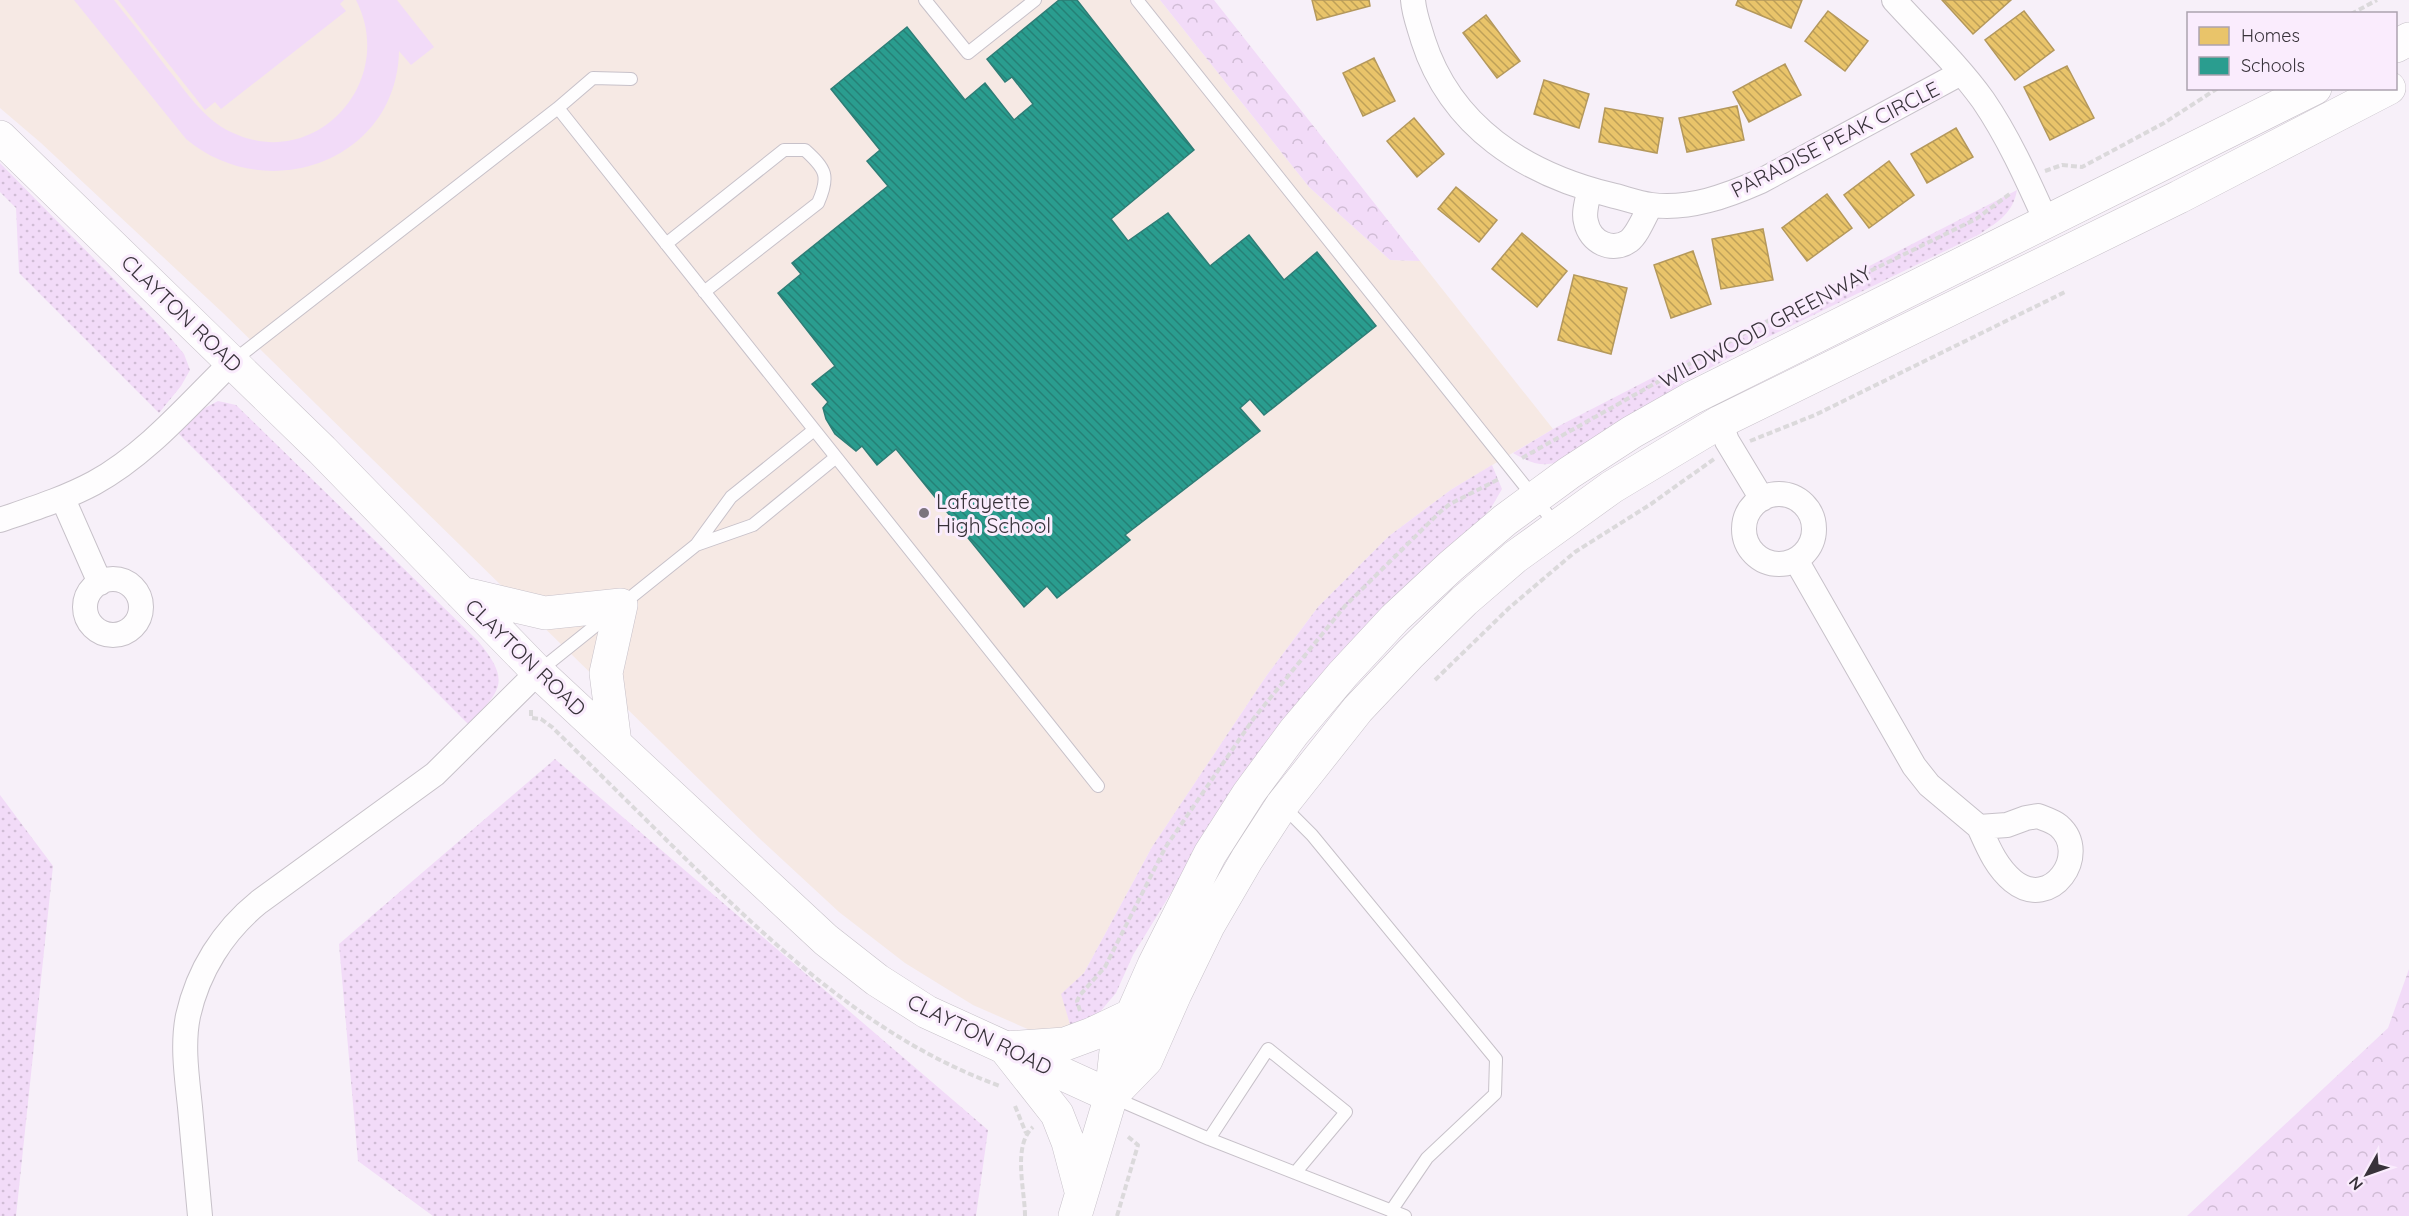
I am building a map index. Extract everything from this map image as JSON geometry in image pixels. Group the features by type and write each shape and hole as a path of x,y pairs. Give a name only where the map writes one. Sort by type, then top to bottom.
{"main road":[{"path":"1078,1204 1110,1096 1116,1051 1210,854 1294,732 1395,618 1451,566 1534,498 1632,432 1749,368 2047,223 2311,90"},
{"path":"1110,1096 1146,1060 1208,926 1282,805 1358,709 1410,654 1464,601 1556,526 1612,487 1720,422 2132,220 2385,90"},
{"name":"CLAYTON ROAD","path":"0,137 322,450 538,672 834,947 877,980 927,1012 1110,1096"},
{"path":"1720,422 1749,368"},
{"path":"460,592 545,613 621,605 606,673 615,743"},
{"path":"1005,1048 1065,1044 1132,1015"},
{"path":"1005,1048 1057,1114 1068,1142 1078,1204"}],"street":[{"name":"PARADISE PEAK CIRCLE","path":"1413,0 1427,53 1441,82 1473,124 1506,151 1548,175 1589,190 1651,205 1695,204 1730,195 1761,182 1962,73"},
{"path":"1894,0 1962,73 1983,101 2004,135 2047,223"},
{"path":"1589,190 1586,224 1595,239 1608,246 1619,246 1631,240 1651,205"},
{"path":"0,520 63,499 96,482 138,451 232,362"},
{"path":"1720,422 1727,441 1762,499"},
{"path":"1785,494 1799,500 1810,512 1815,527 1814,535 1808,549 1796,560 1788,563 1772,563 1757,556 1747,542 1746,518 1755,504 1762,499 1785,494"},
{"path":"63,499 100,583"},
{"path":"1796,560 1914,766 1929,785 1979,827"},
{"path":"200,1216 186,1068 188,1018 200,979 214,951 242,915 435,774 538,672"}],"lane":[{"path":"925,0 968,53 1035,0"},
{"path":"1137,0 1556,526"},
{"path":"232,362 558,108 593,78 631,78"},
{"path":"558,108 1098,786"},
{"path":"666,244 784,150 805,150 822,165 826,185 818,203 704,291"},
{"path":"538,672 696,545 731,497 814,430"},
{"path":"696,545 753,525 835,458"},
{"path":"1282,805 1312,835 1496,1059 1495,1094 1427,1158 1391,1210"},
{"path":"1209,1139 1268,1049 1347,1112 1295,1173"},
{"path":"1110,1096 1209,1139 1405,1216"}],"path":[{"path":"2355,12 2377,0"},
{"path":"2044,171 2062,165 2082,167 2164,123 2215,90"},
{"name":"WILDWOOD GREENWAY","path":"1520,460 1752,329 1976,219 2010,193"},
{"path":"1024,1216 1025,1193 1021,1160 1024,1140 1026,1133 1039,1121"},
{"path":"1117,1216 1138,1145"}],"shaded area":[{"name":"Lafayette High School","path":"0,0 1160,0 1309,187 1390,260 1420,261 1553,429 1452,489 1389,536 1318,607 1267,675 1152,847 1084,973 1062,994 1072,1031 1039,1034 973,1005 905,963 839,912 759,838 223,313 41,143 0,108"}],"green space":[{"path":"74,0 114,0 203,112 231,132 262,141 292,140 319,130 341,112 357,89 366,61 366,31 356,0 397,0 434,47 411,65 399,51 393,89 376,121 352,145 322,162 288,170 253,169 218,159 186,139"},
{"path":"118,0 344,0 340,4 346,11 221,109 215,102 205,110"},
{"path":"1160,0 1214,0 1420,261 1390,260 1309,187"},
{"path":"0,163 164,330 184,354 190,370 181,386 159,413 19,273 16,208 0,192"},
{"path":"2017,190 2009,211 1980,234 1766,338 1684,382 1572,458 1542,464 1529,461 1513,453 1553,429"},
{"path":"218,401 236,405 478,641 495,666 498,685 489,702 468,724 175,430 199,411"},
{"path":"1492,465 1502,489 1491,508 1215,821 1133,955 1116,993 1099,1013 1072,1031 1061,994 1084,973 1152,847 1267,675 1318,607 1389,536 1452,489"},
{"path":"555,759 988,1130 976,1216 433,1216 358,1161 339,944"},
{"path":"0,795 53,866 16,1216 0,1216"},
{"path":"2409,969 2409,1216 2187,1216 2388,1028"}],"building: Homes":[{"path":"1312,0 1369,0 1370,6 1317,20"},
{"path":"1738,0 1802,0 1791,28 1736,5"},
{"path":"1942,0 2011,0 1973,34"},
{"path":"1828,11 1868,41 1845,71 1805,41"},
{"path":"2024,11 2054,50 2015,80 1985,40"},
{"path":"1486,15 1520,61 1497,78 1463,33"},
{"path":"1374,58 1395,101 1363,116 1343,73"},
{"path":"1785,64 1801,95 1749,122 1733,92"},
{"path":"2067,66 2094,118 2050,140 2024,87"},
{"path":"1544,80 1589,94 1579,128 1534,114"},
{"path":"1737,106 1744,140 1687,152 1679,118"},
{"path":"1605,108 1663,118 1657,153 1599,142"},
{"path":"1414,118 1444,154 1417,177 1387,141"},
{"path":"1956,128 1973,157 1927,183 1911,154"},
{"path":"1889,161 1914,195 1869,228 1844,195"},
{"path":"1456,187 1497,220 1479,242 1438,209"},
{"path":"1827,194 1852,228 1807,261 1782,228"},
{"path":"1763,229 1773,280 1721,289 1712,239"},
{"path":"1522,233 1567,271 1537,307 1492,269"},
{"path":"1693,251 1711,304 1671,318 1654,265"},
{"path":"1574,275 1627,288 1611,354 1558,340"}],"building: Schools":[{"name":"Lafayette High School","path":"1059,0 1077,0 1194,150 1111,219 1128,241 1168,213 1210,266 1249,235 1284,280 1317,252 1376,326 1264,415 1250,399 1240,408 1260,431 1125,535 1130,540 1057,598 1047,586 1024,607 896,449 877,465 862,446 856,451 835,434 826,419 823,408 828,402 812,384 835,366 778,293 801,274 792,263 888,186 867,161 880,150 831,89 907,27 965,100 985,83 1014,120 1033,104 1012,77 1005,82 987,59"}],"place":[{"name":"Lafayette High School","path":"924,513"}]}
